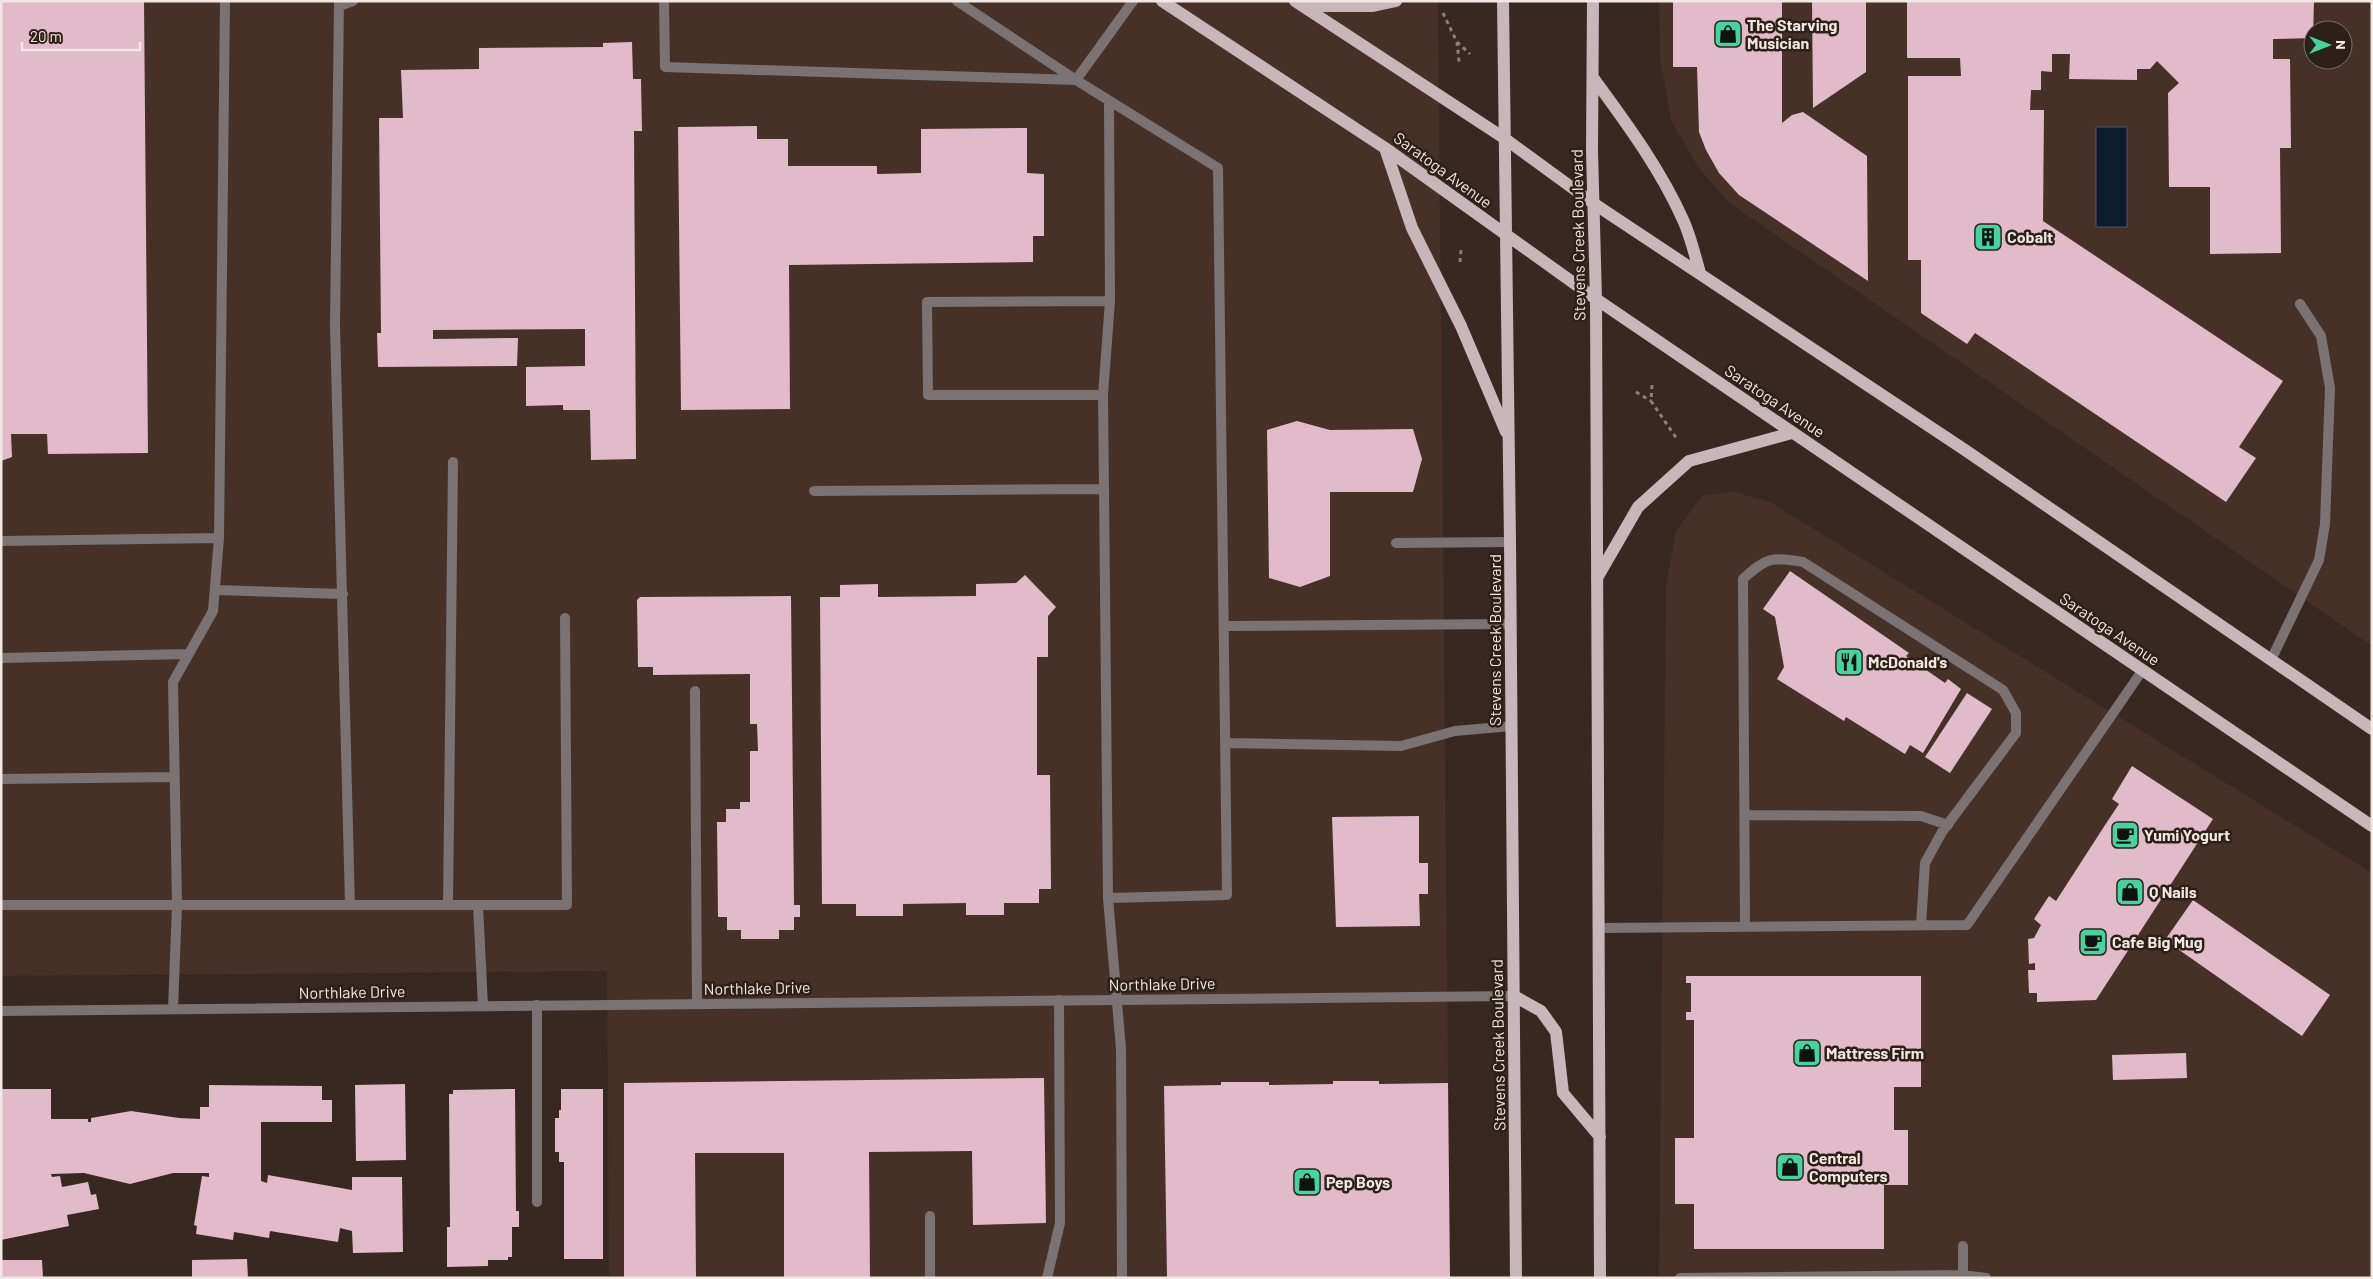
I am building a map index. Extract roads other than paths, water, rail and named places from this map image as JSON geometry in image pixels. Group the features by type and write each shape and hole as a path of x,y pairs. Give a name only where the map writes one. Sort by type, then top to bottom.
{"main road":[{"name":"Saratoga Avenue","path":"1162,1 1385,148 1505,235 1792,433 2372,826"},
{"path":"1299,4 1374,6 1396,1"},
{"name":"Stevens Creek Boulevard","path":"1503,1 1512,726 1516,1278"},
{"name":"Stevens Creek Boulevard","path":"1593,1 1600,1278"},
{"path":"1299,4 1504,138 1593,203 1700,273 2372,729"},
{"path":"1594,79 1634,133 1668,189 1685,223 1700,273"},
{"path":"1385,148 1412,228 1461,326 1509,439"},
{"path":"1597,578 1638,507 1689,461 1792,433"},
{"path":"1514,996 1541,1012 1556,1032 1563,1093 1600,1137"}],"street":[{"path":"173,1009 177,905 173,682 213,610 219,538 225,1"},
{"path":"350,905 335,326 339,4 354,1"},
{"path":"664,1 665,67 1076,80"},
{"path":"957,1 1076,80 1218,168 1227,895 1108,898"},
{"path":"1076,80 1133,1"},
{"path":"1109,101 1110,301 1104,395 1108,898 1120,1049 1122,1278"},
{"path":"1104,395 928,395 927,302 1110,301"},
{"path":"2272,660 2319,560 2324,524 2330,388 2321,336 2300,304"},
{"path":"448,905 453,462"},
{"path":"814,491 1104,489"},
{"path":"1,541 219,538"},
{"path":"1396,543 1510,542"},
{"path":"1745,927 1743,579 1760,563 1778,558 1803,562 2003,690 2016,713 2016,733 1948,825 1925,863 1921,925"},
{"path":"215,590 342,594"},
{"path":"1,905 567,905 565,618"},
{"path":"1224,626 1510,624"},
{"path":"1,658 188,654"},
{"path":"1598,928 1967,925 2142,671"},
{"path":"695,691 697,1004"},
{"path":"1225,744 1401,746 1455,731 1512,726"},
{"path":"1,779 174,777"},
{"path":"1745,815 1922,816 1948,825"},
{"path":"478,905 483,1006"},
{"name":"Northlake Drive","path":"1,1011 1514,996"},
{"path":"1047,1278 1060,1224 1059,1000"},
{"path":"536,1005 537,1202"},
{"path":"930,1216 930,1278"},
{"path":"1963,1246 1963,1275"},
{"path":"1680,1278 1963,1275 1986,1278"}],"water":[{"path":"2096,127 2127,127 2127,227 2096,227"}],"place":[{"name":"The Starving Musician","path":"1728,34"},
{"name":"Cobalt","path":"1988,237"},
{"name":"McDonald's","path":"1849,662"},
{"name":"Yumi Yogurt","path":"2125,835"},
{"name":"Q Nails","path":"2130,892"},
{"name":"Cafe Big Mug","path":"2093,942"},
{"name":"Mattress Firm","path":"1807,1053"},
{"name":"Central Computers","path":"1790,1167"},
{"name":"Pep Boys","path":"1307,1182"}]}
